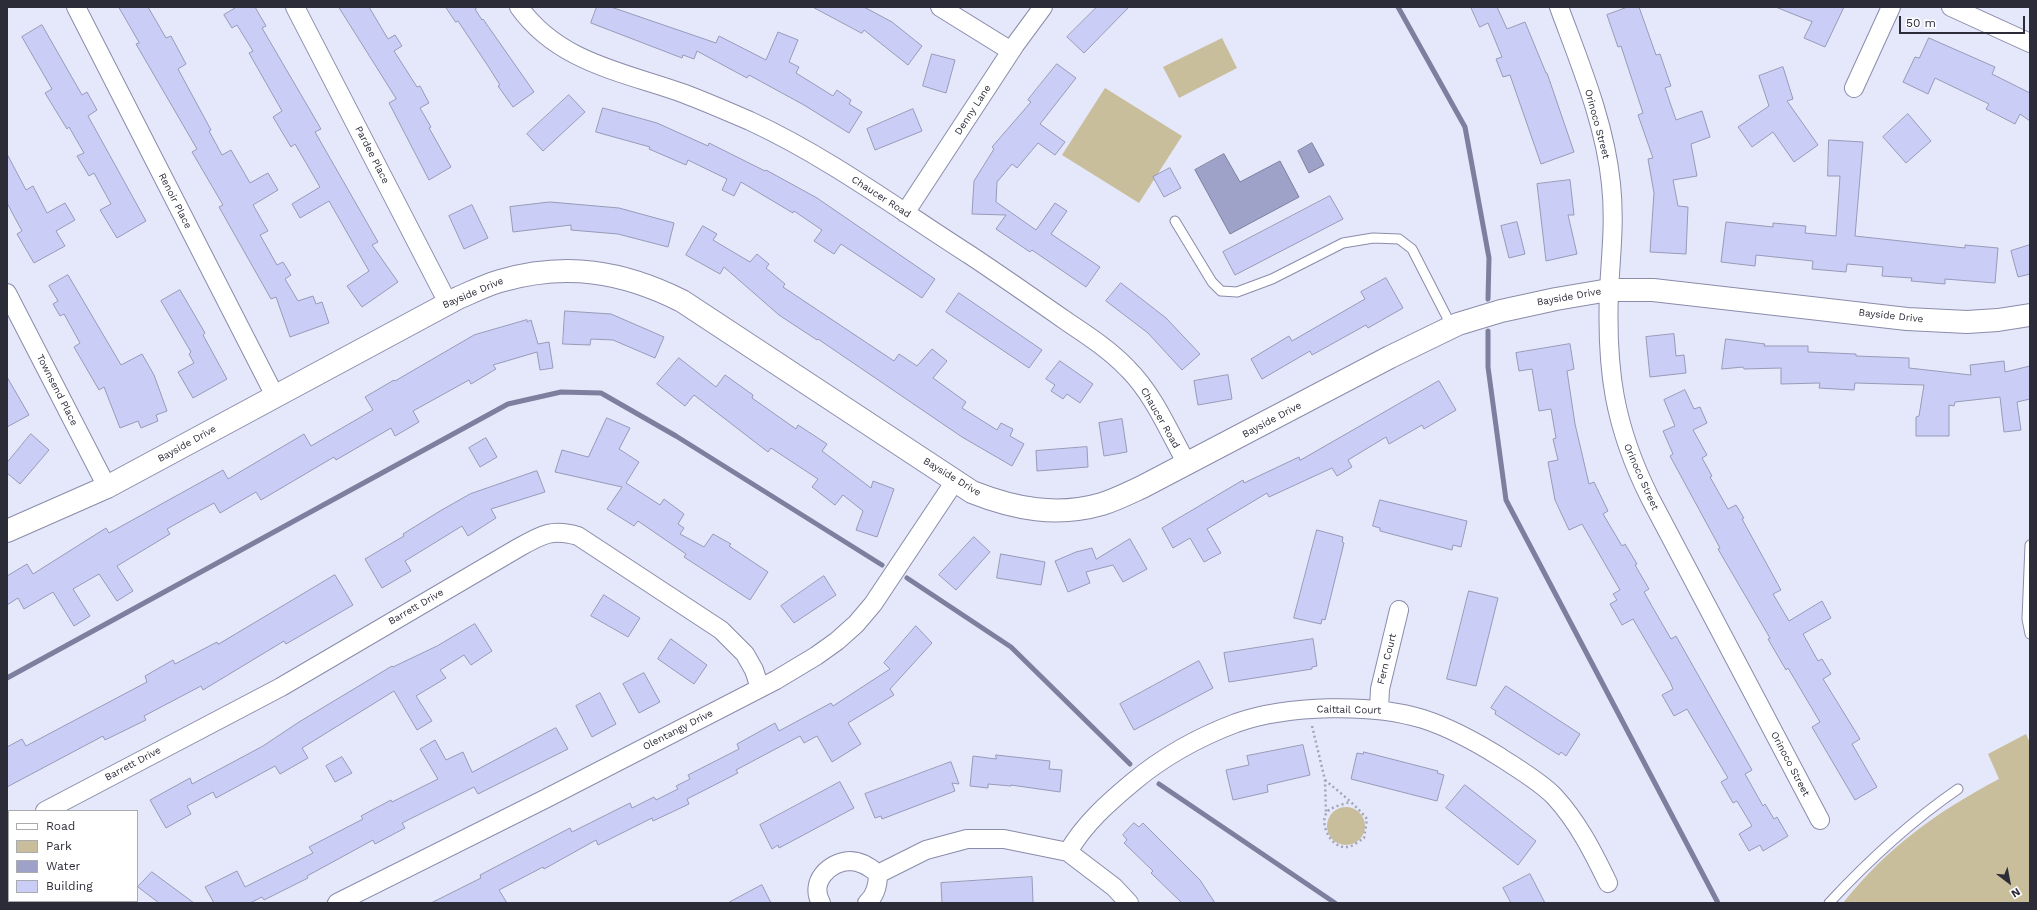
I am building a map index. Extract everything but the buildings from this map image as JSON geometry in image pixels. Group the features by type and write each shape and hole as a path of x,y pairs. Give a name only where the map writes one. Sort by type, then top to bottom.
{"street":[{"name":"Renoir Place","path":"76,7 275,396"},
{"name":"Pardee Place","path":"296,7 448,303"},
{"name":"Chaucer Road","path":"519,7 542,33 577,57 623,75 685,94 750,122 836,168 1018,287 1112,353 1130,370 1145,389 1187,464"},
{"path":"940,7 1011,51"},
{"name":"Denny Lane","path":"905,213 1011,51 1043,7"},
{"name":"Orinoco Street","path":"1559,7 1593,101 1606,147 1611,184 1613,220 1608,342 1611,377 1619,420 1636,471 1820,820"},
{"path":"1854,88 1891,7"},
{"path":"1950,7 2030,43"},
{"name":"Bayside Drive","path":"7,530 107,487 448,303 499,281 527,274 555,271 583,271 632,280 658,289 682,301 972,492 998,502 1023,509 1054,511 1077,509 1102,504 1142,487 1390,357 1452,328 1502,311 1609,290 1654,290 1907,319 1967,322 1998,320 2030,315"},
{"name":"Townsend Place","path":"7,293 107,487"},
{"name":"Olentangy Drive","path":"337,903 545,799 760,688 816,656 837,641 856,624 873,604 955,481"},
{"name":"Barrett Drive","path":"52,809 281,686 518,548 542,535 555,532 567,532 578,536 721,630 746,654 754,670 760,688"},
{"name":"Fern Court","path":"1379,709 1380,689 1399,610"},
{"name":"Caittail Court","path":"1068,852 1078,835 1118,794 1150,768 1176,751 1205,736 1238,722 1272,714 1334,708 1379,709 1422,719 1456,732 1523,772 1553,795 1571,816 1592,849 1608,883"},
{"path":"878,874 926,850 967,839 1004,838 1068,852 1114,887 1129,903"},
{"path":"821,903 817,896 817,886 821,876 830,868 840,863 851,861 870,867 878,874 878,884 874,894 867,903"}],"lane":[{"path":"1175,221 1212,282 1221,291 1237,292 1272,279 1343,243 1373,238 1399,239 1412,249 1452,328"},
{"path":"2030,545 2030,634"},
{"path":"1829,903 1891,840 1924,812 1958,789"}],"path":[{"path":"1308,710 1325,780 1325,828 1330,839 1337,846 1347,847 1364,838 1367,819 1325,780"},
{"path":"1326,815 1329,810 1350,802"}],"green space":[{"path":"1222,38 1237,68 1179,98 1163,67"},
{"path":"1105,88 1182,136 1139,203 1062,155"},
{"path":"2026,734 2030,743 2030,903 1843,903 1878,864 1914,832 1954,805 1999,779 1988,754"},
{"path":"1346,807 1359,813 1365,826 1359,839 1346,845 1333,839 1327,826 1333,813"}],"water":[{"path":"1312,143 1324,165 1309,173 1298,151"},
{"path":"1224,154 1240,182 1280,161 1299,197 1230,234 1195,170"}],"waterway":[{"path":"1398,7 1465,127 1489,258 1488,299"},
{"path":"1488,331 1488,367 1506,500 1718,903"},
{"path":"7,678 508,404 561,392 601,393 676,436 882,565"},
{"path":"907,578 1011,647 1130,764"},
{"path":"1159,784 1335,903"}]}
